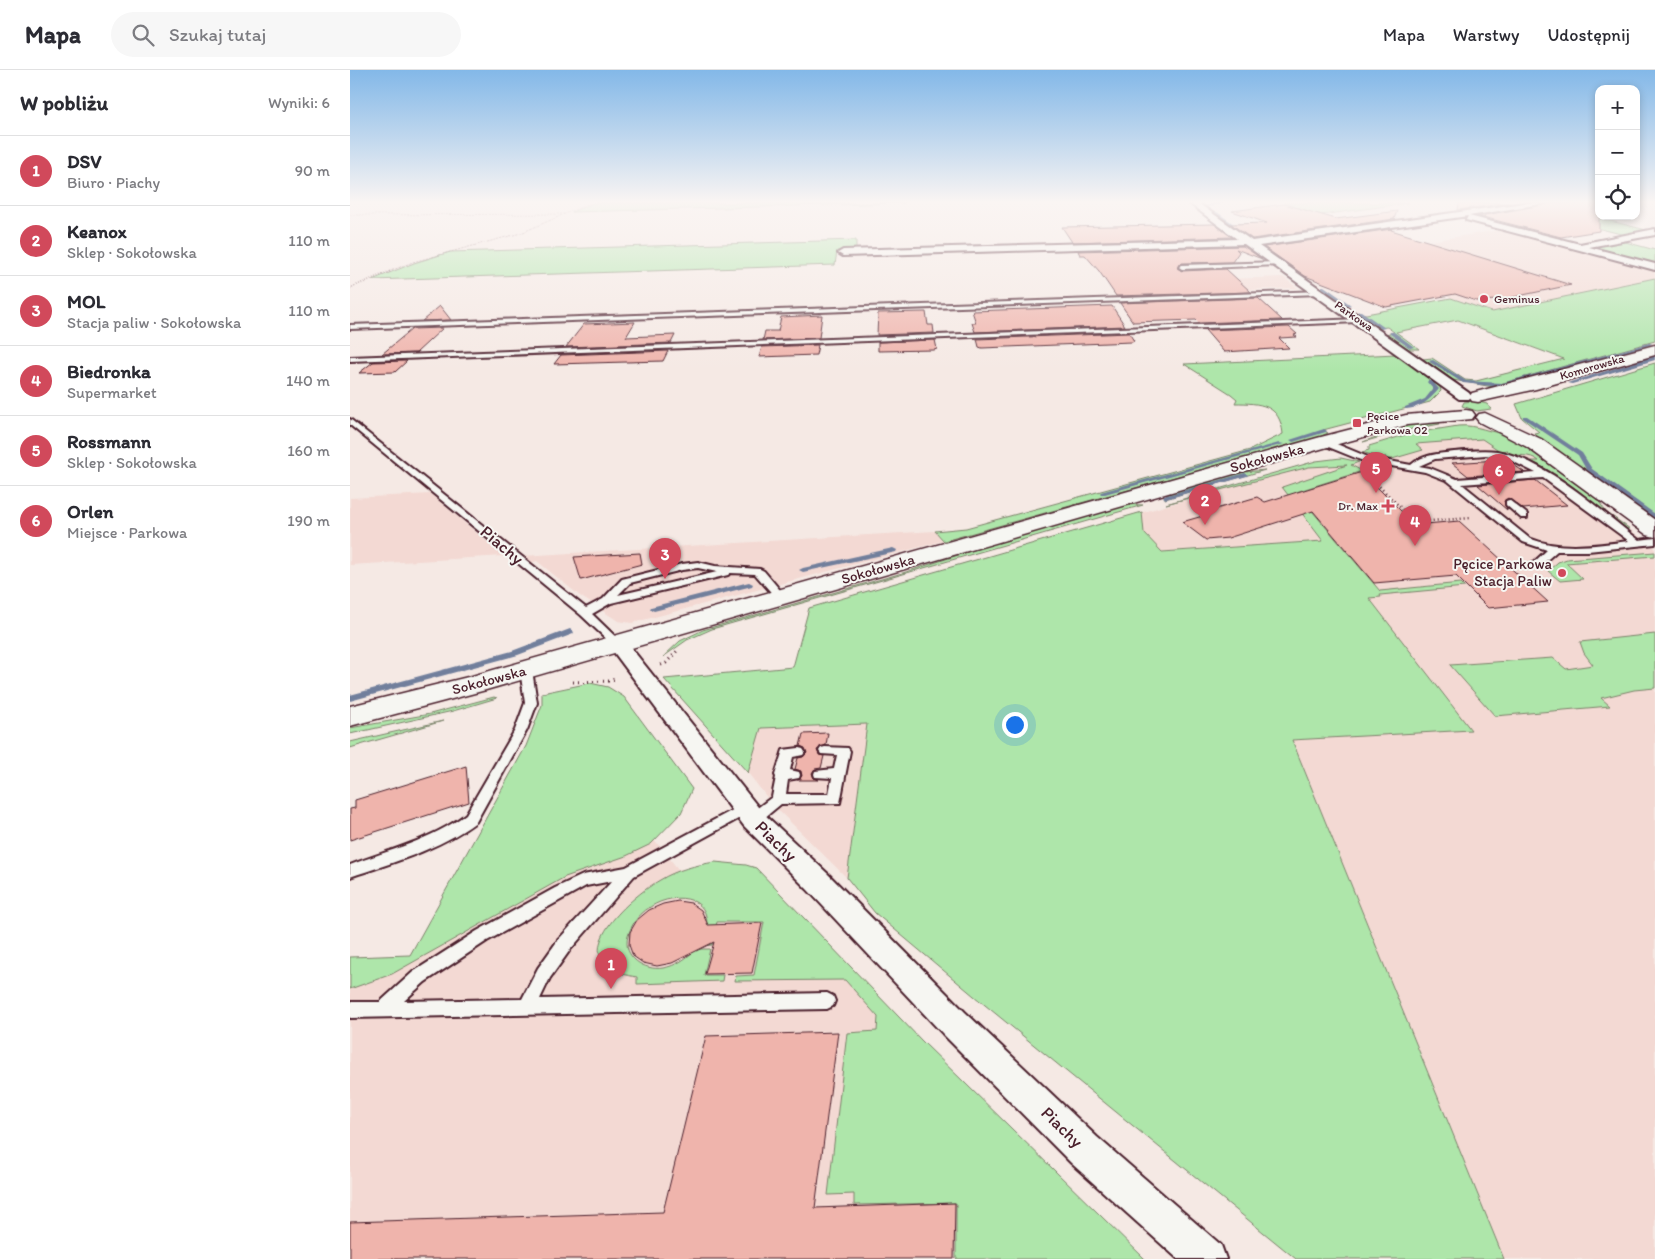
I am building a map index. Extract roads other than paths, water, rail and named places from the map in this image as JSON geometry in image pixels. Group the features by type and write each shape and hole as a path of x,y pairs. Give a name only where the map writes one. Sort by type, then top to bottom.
{"street":[{"name":"Parkowa","path":"1271,258 1471,396"},
{"path":"1623,258 1655,267"},
{"name":"Komorowska","path":"1448,404 1451,398 1530,385 1655,350"},
{"name":"Komorowska","path":"1505,409 1530,385"},
{"path":"1471,396 1505,409 1530,433 1534,443"},
{"path":"1448,404 1453,410 1466,415 1485,418 1534,443 1655,530"},
{"name":"Sokołowska","path":"1406,420 1413,414 1448,404"},
{"path":"1485,418 1505,409"},
{"name":"Sokołowska","path":"350,716 526,670 1324,442 1406,420 1466,415"},
{"name":"Piachy","path":"617,644 817,881 961,1029 1078,1143 1207,1259"}],"lane":[{"path":"1182,267 1279,264"},
{"path":"350,327 1320,292"},
{"path":"350,359 1359,320"},
{"name":"Piachy","path":"350,421 586,612 617,644"},
{"path":"1324,442 1356,456 1379,463 1433,472 1460,480 1484,480 1521,474"},
{"path":"1412,468 1421,460 1481,453 1497,453 1519,460 1636,542"},
{"path":"1481,453 1498,460"},
{"path":"1460,455 1476,461"},
{"path":"1435,457 1451,463"},
{"path":"1421,460 1439,467"},
{"path":"1508,474 1540,476"},
{"path":"1460,480 1529,542 1553,549 1655,541"},
{"path":"1509,503 1524,516"},
{"path":"1536,564 1553,549"},
{"path":"607,601 626,581 682,567 698,565 715,569 744,570 761,573 780,596"},
{"path":"586,612 607,601 744,570"},
{"path":"350,870 445,834 461,827 471,818 521,730 531,703 526,670"},
{"path":"384,1009 419,977 482,936 583,881 629,872 758,809 835,799 844,751 825,751"},
{"path":"758,809 788,775 787,752 799,752"},
{"path":"820,774 840,773"},
{"path":"527,1007 544,973 564,945 629,872"},
{"path":"350,1010 826,1001"}],"waterway":[{"path":"1323,287 1349,305"},
{"path":"1359,312 1383,328"},
{"path":"1392,333 1412,347"},
{"path":"1431,361 1465,382 1502,385 1651,344"},
{"path":"1570,383 1655,358"},
{"path":"1407,408 1427,400 1436,389 1430,382"},
{"path":"1525,417 1580,454 1589,470 1655,517"},
{"path":"1293,440 1324,431"},
{"path":"1103,493 1281,444"},
{"path":"1166,497 1245,475"},
{"path":"803,570 893,550"},
{"path":"654,609 749,584"},
{"path":"350,698 515,653 570,632"}],"place":[{"name":"Geminus","path":"1484,299"},
{"name":"Pęcice Parkowa 02","path":"1357,423"},
{"name":"Rossmann","path":"1376,493"},
{"name":"Orlen","path":"1499,495"},
{"name":"Dr. Max","path":"1388,506"},
{"name":"Keanox","path":"1205,525"},
{"name":"Biedronka","path":"1415,546"},
{"name":"Pęcice Parkowa Stacja Paliw","path":"1562,573"},
{"name":"MOL","path":"665,579"},
{"name":"DSV","path":"611,989"}]}
